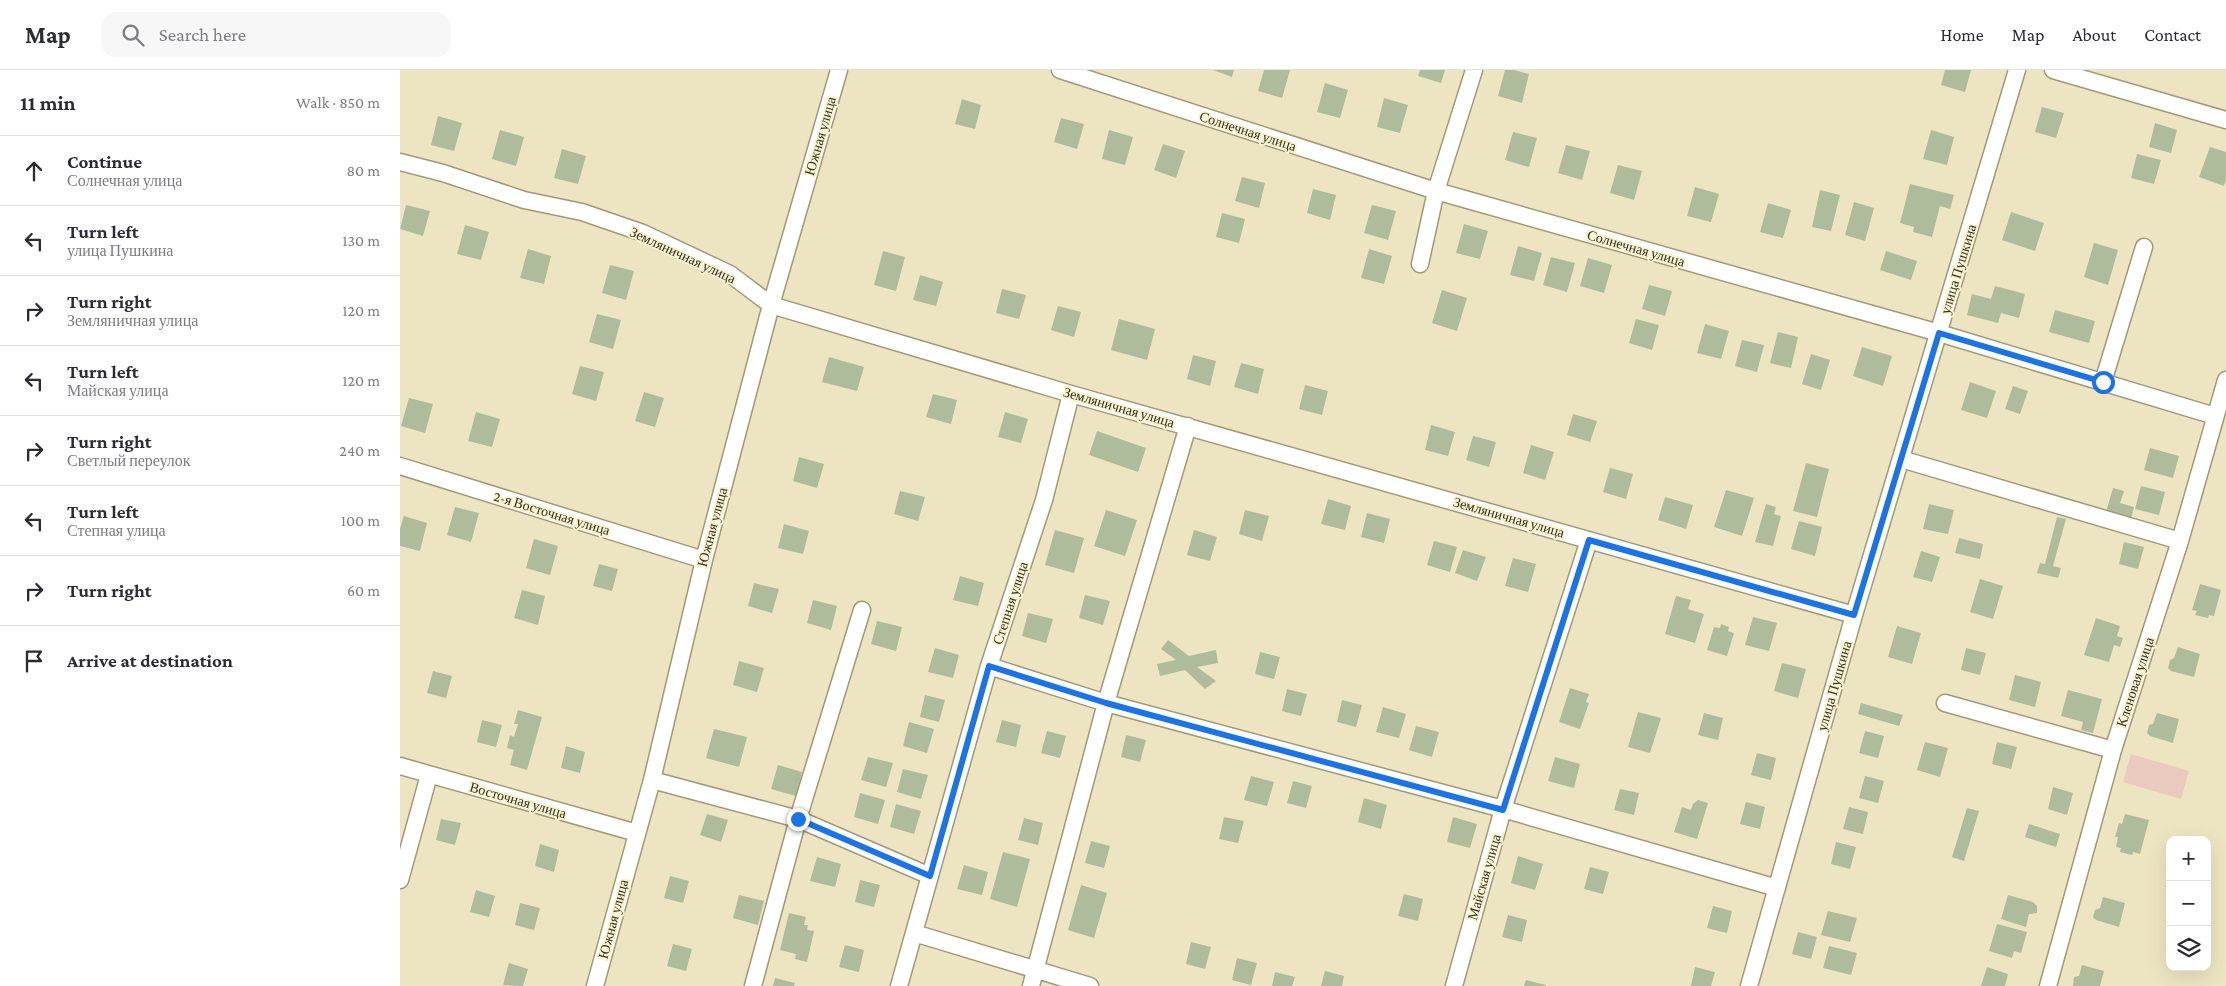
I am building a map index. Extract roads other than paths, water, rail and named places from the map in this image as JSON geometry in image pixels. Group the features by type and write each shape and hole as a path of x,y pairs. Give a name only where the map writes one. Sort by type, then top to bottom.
{"street":[{"name":"Южная улица","path":"595,986 652,780 704,560 771,304 839,70"},
{"name":"Солнечная улица","path":"1060,70 1436,192 1939,333 2215,416"},
{"path":"1420,264 1436,192 1474,70"},
{"name":"улица Пушкина","path":"1749,986 1854,615 2017,70"},
{"path":"2053,70 2226,120"},
{"name":"Земляничная улица","path":"400,162 524,200 582,212 643,233 730,274 771,304 1071,394 1854,615"},
{"path":"2103,382 2144,247"},
{"name":"Кленовая улица","path":"2048,986 2113,750 2180,541 2226,380"},
{"name":"Степная улица","path":"899,986 989,666 1044,500 1071,394"},
{"path":"1033,978 1106,703 1188,426"},
{"path":"1901,459 2180,541"},
{"name":"2-я Восточная улица","path":"400,466 704,560"},
{"name":"Майская улица","path":"1454,986 1503,810 1589,540"},
{"path":"753,986 798,819 862,610"},
{"path":"989,666 1106,703 1503,810 1777,888"},
{"path":"1945,703 2113,750"},
{"name":"Восточная улица","path":"400,766 637,834"},
{"path":"400,880 429,775"},
{"path":"652,780 798,819 930,876"},
{"path":"914,933 1033,978 1090,986"}]}
